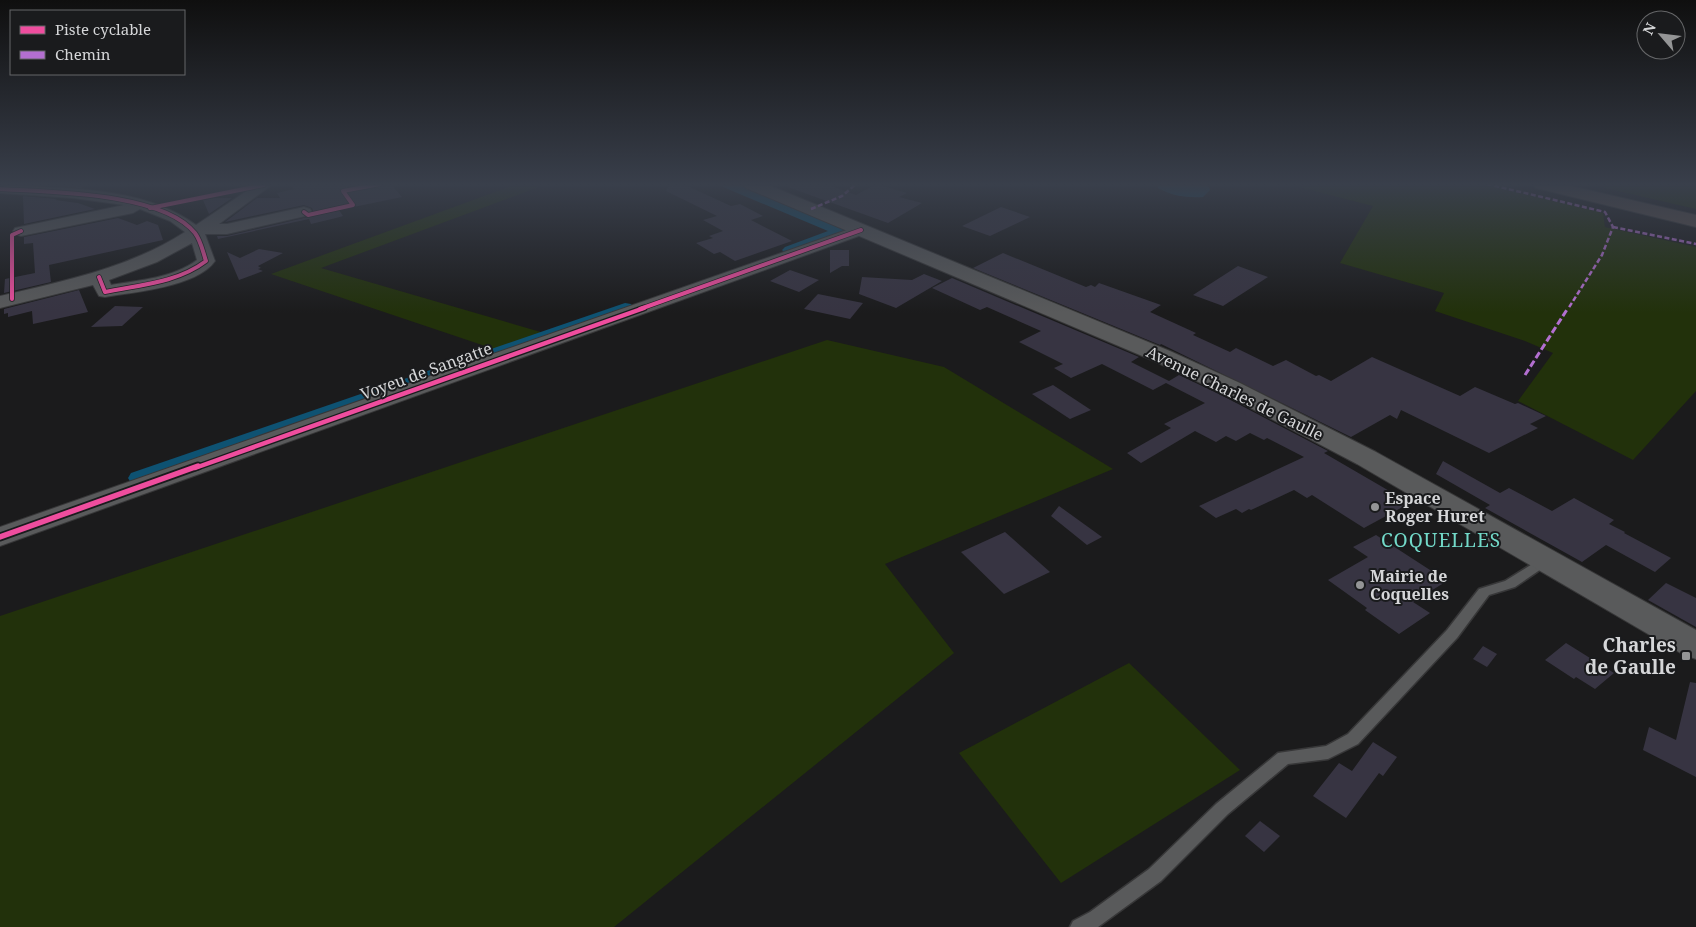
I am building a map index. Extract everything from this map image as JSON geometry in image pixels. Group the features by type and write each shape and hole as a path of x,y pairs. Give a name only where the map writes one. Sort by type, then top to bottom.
{"main road":[{"name":"Avenue Charles de Gaulle","path":"855,227 1154,353 1225,385 1354,451 1696,646"}],"street":[{"path":"21,231 39,227"},
{"path":"192,227 199,231 237,227"},
{"path":"0,302 99,277 154,257 204,227"},
{"name":"Voyeu de Sangatte","path":"0,537 861,230"},
{"path":"99,277 105,292 170,278 196,268 206,261 199,231"}],"lane":[{"path":"1079,927 1096,918 1155,875 1222,809 1284,758 1328,752 1353,739 1452,634 1484,592 1510,584 1545,560"}],"green space":[{"path":"399,227 431,227 321,268 544,333 497,350 271,274"},
{"path":"1361,227 1606,227 1696,247 1696,391 1633,460 1518,401 1553,353 1525,341 1435,311 1444,293 1340,263"},
{"path":"827,340 944,367 1113,469 885,564 954,653 614,927 0,927 0,616"},
{"path":"1129,663 1240,770 1061,883 959,753"}],"building":[{"path":"72,227 159,227 163,240 49,265 51,282 4,293 5,279 35,273 33,243 24,244 24,237"},
{"path":"271,227 218,239 217,236 227,236"},
{"path":"716,227 765,227 792,241 735,261 720,252 714,254 696,243 713,238 709,236 723,231"},
{"path":"966,227 1008,227 990,236"},
{"path":"259,249 283,253 258,266 261,268 258,269 263,271 239,280 227,252 240,258"},
{"path":"830,250 849,250 849,266 842,266 830,273"},
{"path":"1003,253 1086,287 1091,285 1095,287 1099,283 1161,305 1150,312 1196,333 1193,335 1230,352 1236,348 1273,366 1286,360 1316,376 1319,375 1331,381 1372,357 1460,396 1475,387 1546,416 1530,424 1538,428 1489,453 1401,410 1397,419 1390,415 1351,437 1161,344 973,268"},
{"path":"1238,266 1268,277 1223,306 1193,295"},
{"path":"790,270 819,280 799,292 770,281"},
{"path":"924,274 942,281 896,308 859,294 862,277 912,280"},
{"path":"952,278 1139,357 1131,362 1169,381 1179,375 1221,395 1328,451 1324,453 1410,503 1364,528 1312,495 1307,498 1294,490 1251,510 1249,509 1242,513 1236,509 1216,518 1199,506 1304,457 1267,438 1264,440 1250,433 1236,441 1226,436 1216,442 1195,431 1141,463 1127,453 1171,428 1164,424 1205,403 1166,383 1153,390 1102,364 1071,378 1054,368 1063,364 1019,342 1041,331 987,307 980,310 932,288"},
{"path":"79,290 88,312 33,324 32,311 8,317 8,313 4,314 4,309"},
{"path":"818,294 863,303 850,319 804,309"},
{"path":"115,306 143,307 122,326 91,327"},
{"path":"1053,385 1091,410 1070,419 1032,394"},
{"path":"1443,461 1500,493 1509,488 1552,511 1574,498 1614,520 1609,524 1671,558 1655,572 1606,545 1582,562 1485,508 1490,505 1436,474"},
{"path":"1059,506 1102,537 1087,545 1051,516"},
{"path":"1005,532 1050,572 1004,594 961,552"},
{"name":"Mairie de Coquelles","path":"1376,535 1447,581 1413,602 1430,613 1399,634 1328,580 1368,557 1353,547"},
{"path":"1666,583 1696,598 1696,627 1648,600"},
{"path":"1566,643 1614,673 1595,689 1576,677 1574,679 1545,660"},
{"path":"1483,646 1497,654 1487,667 1473,659"},
{"path":"1690,682 1696,683 1696,777 1643,750 1649,727 1676,740"},
{"path":"1373,742 1397,757 1383,776 1379,773 1346,818 1313,796 1339,763 1352,771"},
{"path":"1260,821 1280,836 1264,852 1245,836"}],"waterway":[{"path":"790,250 834,234 837,230 831,227"},
{"path":"139,478 625,308"}],"marked path":[{"path":"1525,375 1602,255 1613,227"},
{"path":"1614,227 1696,244"}],"cycle path":[{"path":"99,277 105,292 173,278 197,268 206,261 199,240 188,227"},
{"path":"0,537 861,230"},
{"path":"12,299 12,235 21,231"}],"place":[{"name":"Espace Roger Huret","path":"1375,507"},
{"name":"Mairie de Coquelles","path":"1360,585"},
{"name":"Charles de Gaulle","path":"1686,656"}],"district":[{"name":"COQUELLES","path":"1441,540"}]}
